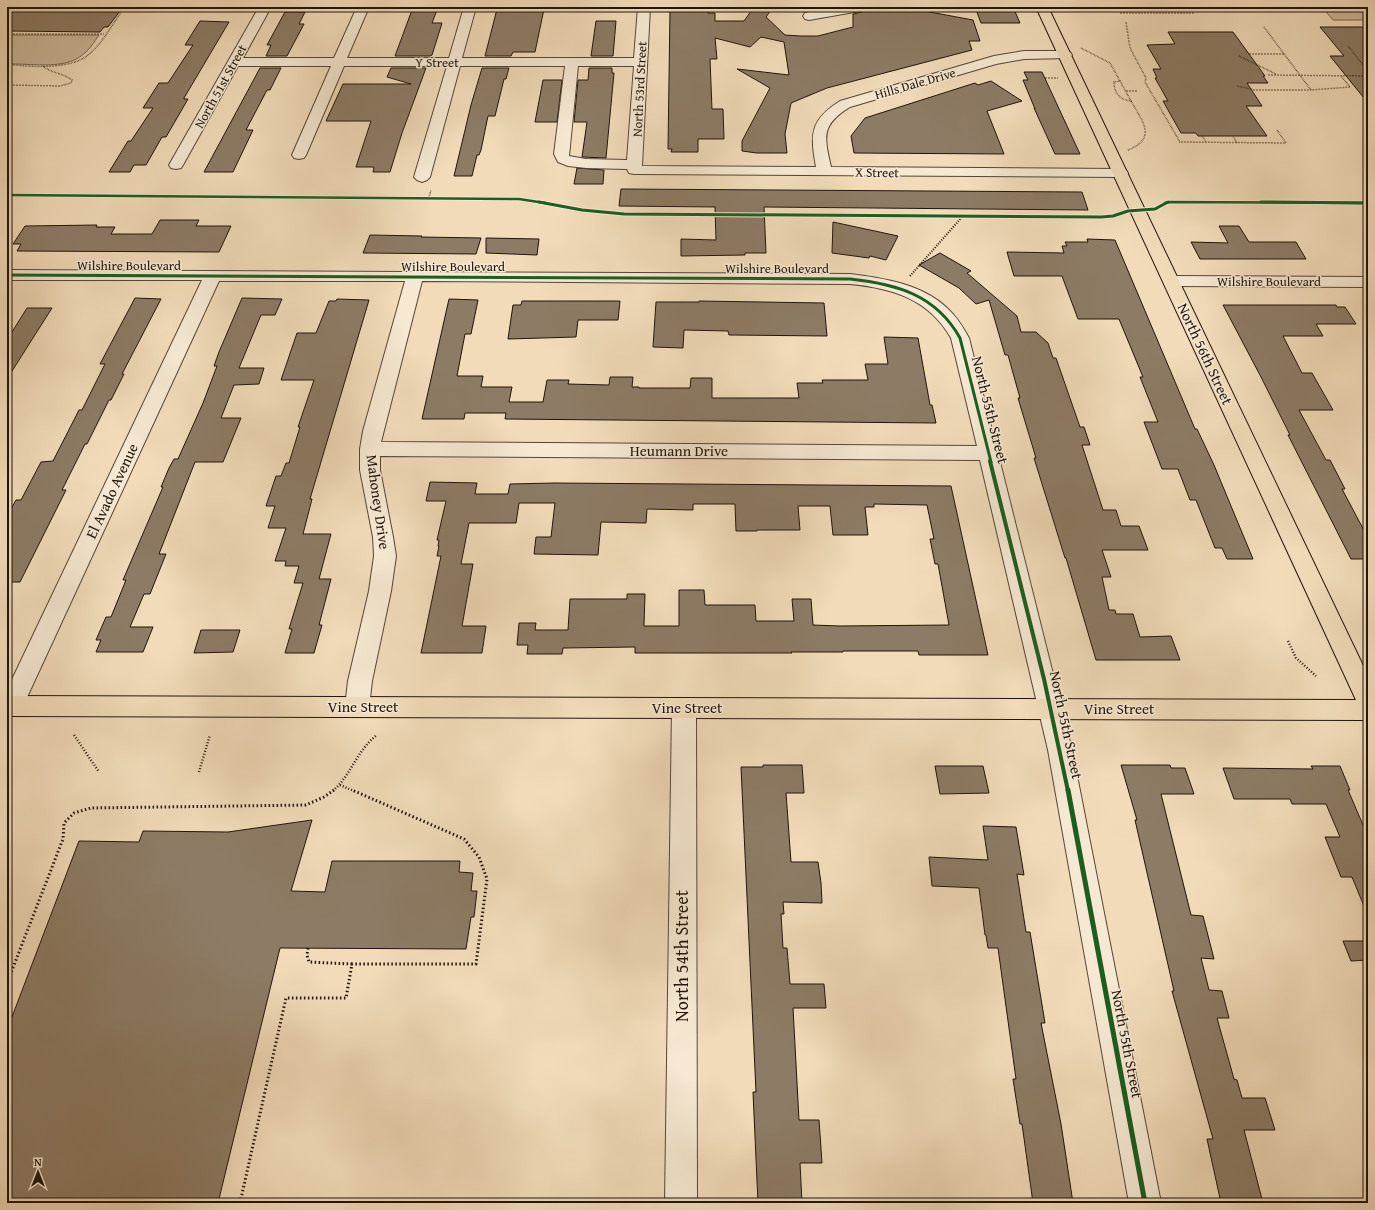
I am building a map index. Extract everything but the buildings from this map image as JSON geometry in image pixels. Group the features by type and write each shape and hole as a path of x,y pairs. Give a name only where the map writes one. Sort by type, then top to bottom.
{"main road":[{"name":"North 56th Street","path":"1042,7 1368,701"},
{"name":"Vine Street","path":"9,706 1368,710"}],"street":[{"name":"North 51st Street","path":"176,165 265,7"},
{"path":"299,155 363,7"},
{"path":"422,177 470,7"},
{"name":"North 53rd Street","path":"634,167 644,7"},
{"path":"809,16 862,7"},
{"name":"Hills Dale Drive","path":"824,171 819,136 820,127 828,114 845,104 994,60 1024,55 1065,55"},
{"name":"Y Street","path":"234,62 641,62"},
{"name":"X Street","path":"572,62 561,155 569,162 634,167 824,171 1121,173"},
{"name":"Wilshire Boulevard","path":"8,276 213,275 850,279 902,283"},
{"name":"El Avado Avenue","path":"9,706 213,275"},
{"name":"Mahoney Drive","path":"357,707 360,681 380,591 385,556 383,537 370,470 370,449 375,424 416,276"},
{"name":"Wilshire Boulevard","path":"1171,281 1368,282"},
{"name":"North 55th Street","path":"902,283 946,316 956,330 1051,709 1145,1203"},
{"name":"Heumann Drive","path":"370,449 988,453"},
{"name":"North 54th Street","path":"681,1203 684,708"}],"path":[{"path":"1178,7 1182,13"},
{"path":"7,64 42,66 61,65 79,60 90,54 124,8 154,8"},
{"path":"1146,9 1148,13"},
{"path":"1120,13 1196,13"},
{"path":"1126,22 1126,30 1130,48 1146,78 1144,82 1173,128 1180,142 1286,143 1277,130"},
{"path":"1264,27 1311,90"},
{"path":"7,34 104,34"},
{"path":"1348,46 1368,71"},
{"path":"1080,47 1110,63 1147,132 1146,139 1142,143 1126,152"},
{"path":"1249,54 1284,54"},
{"path":"1239,56 1277,75"},
{"path":"7,85 60,86 71,83 72,80 69,77 46,69 42,66"},
{"path":"1268,75 1368,76"},
{"path":"1236,86 1255,90 1311,90 1350,87 1341,76"},
{"path":"1045,78 1061,78"},
{"path":"1120,81 1114,82 1114,91 1119,98 1131,101"},
{"path":"1126,91 1137,91"},
{"path":"1202,136 1206,142"},
{"path":"1233,136 1237,142"},
{"path":"422,198 437,198"},
{"path":"956,216 970,216"},
{"path":"902,283 963,216"},
{"path":"1288,641 1296,658 1316,676"},
{"path":"74,735 99,772"},
{"path":"7,983 63,839 64,823 74,812 92,808 306,805 320,800 340,785 367,742 377,735"},
{"path":"199,772 210,736"},
{"path":"308,948 307,955 309,962 315,963 476,964 487,879 481,860 476,851 464,839 340,785"},
{"path":"240,1203 286,998 346,998 352,964"}],"shaded area":[{"path":"1322,7 1368,7 1368,20 1333,20"},
{"path":"7,35 99,35 86,52 74,60 66,63 40,65 7,63"}],"cycle path":[{"path":"7,195 519,199 582,210 624,214 1102,217 1113,216 1128,211 1155,209 1170,202 1368,203"},
{"path":"7,275 850,279 898,288 914,294 941,311 952,324 960,338 1044,679 1060,750 1145,1203"}]}
